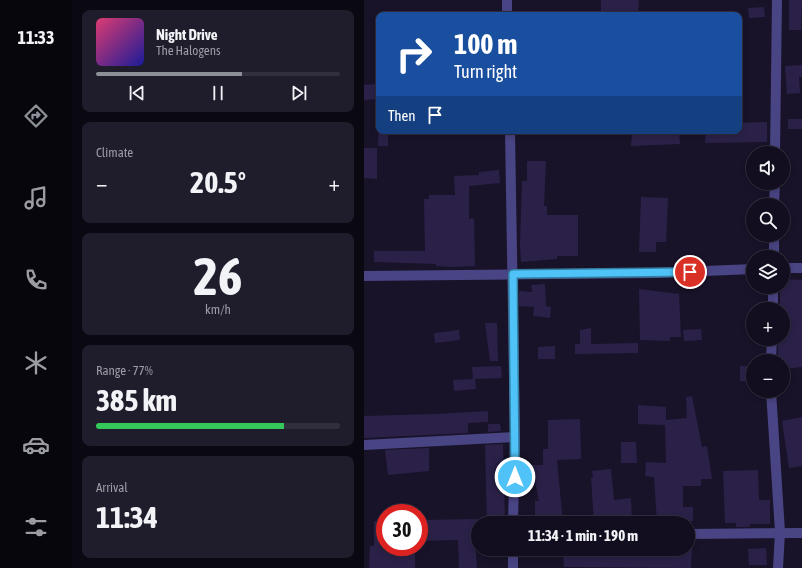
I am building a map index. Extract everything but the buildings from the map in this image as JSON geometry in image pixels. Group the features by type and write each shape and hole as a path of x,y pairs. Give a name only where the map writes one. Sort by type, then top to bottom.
{"street":[{"path":"507,0 508,12"},
{"path":"775,146 777,0"},
{"path":"510,134 515,437 513,516"},
{"path":"790,268 802,268"},
{"path":"364,276 658,272 746,269"},
{"path":"771,398 780,532 778,568"},
{"path":"364,444 515,437"},
{"path":"695,534 802,533"},
{"path":"513,556 513,568"}],"route":[{"path":"515,477 513,274 690,272"}]}
